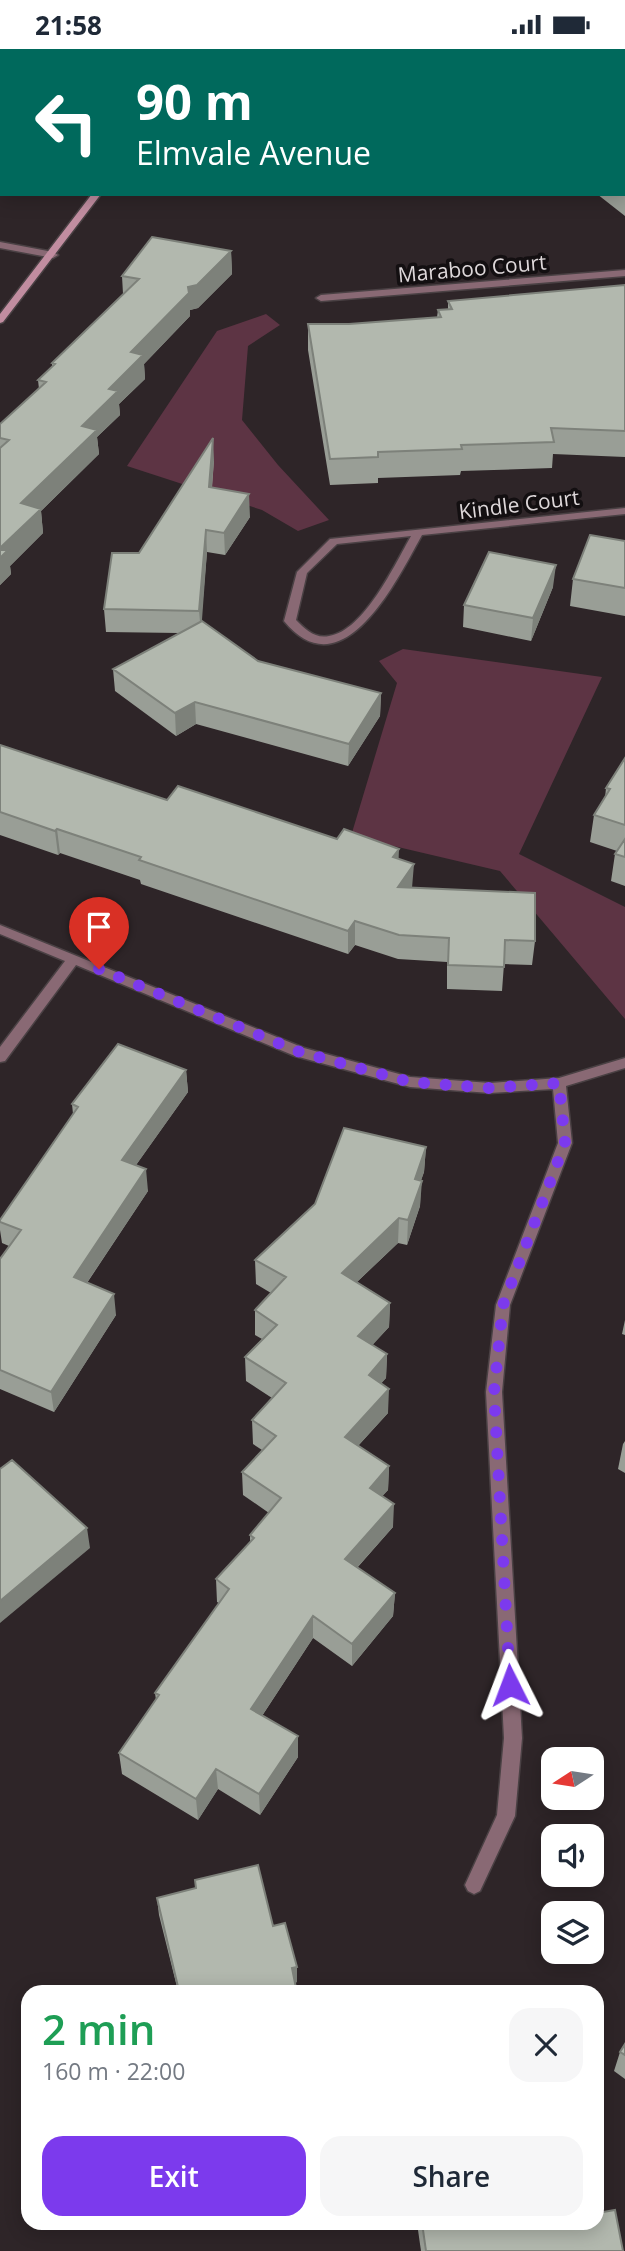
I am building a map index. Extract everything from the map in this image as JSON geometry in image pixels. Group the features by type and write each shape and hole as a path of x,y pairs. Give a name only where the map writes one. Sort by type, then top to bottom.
{"street":[{"path":"0,320 96,196"},
{"path":"0,246 53,254"},
{"name":"Maraboo Court","path":"321,298 625,273"},
{"name":"Kindle Court","path":"416,535 365,619 340,639 313,639 290,621 302,572 334,541 416,535 625,511"},
{"path":"0,929 300,1052 410,1082 490,1088 559,1083 625,1063"},
{"path":"0,1057 74,958"},
{"path":"474,1885 506,1816 513,1738 494,1392 503,1305 565,1143 559,1083"}],"shaded area":[{"path":"266,314 280,325 248,346 242,420 278,465 329,520 298,531 262,510 127,466 217,331"},
{"path":"403,649 602,677 519,854 625,907 625,1019 500,871 351,836 397,683 379,661"}],"building":[{"path":"152,237 231,251 197,285 188,287 189,293 131,352 143,355 109,389 118,391 82,426 97,430 21,503 41,509 0,548 0,448 9,440 0,438 0,424 46,382 38,380 55,364 52,363 139,279 122,276"},
{"path":"625,285 625,431 551,428 554,442 461,445 462,449 378,452 378,457 330,459 308,324 349,324 441,317 438,310 452,309 448,301"},
{"path":"213,438 209,487 249,494 224,533 206,530 199,611 104,609 112,553 139,553"},
{"path":"590,535 625,541 625,588 573,579"},
{"path":"0,550 8,550 0,558"},
{"path":"489,552 556,565 533,618 464,605"},
{"path":"202,621 258,661 381,693 349,744 195,702 175,713 113,669"},
{"path":"0,745 167,800 178,786 337,839 344,829 399,849 393,857 414,864 398,887 535,893 535,941 505,940 504,967 448,965 449,938 399,935 355,921 348,931 139,860 141,857 0,812"},
{"path":"625,758 625,825 594,815 610,789 606,788"},
{"path":"625,839 625,857 615,854"},
{"path":"118,1044 186,1070 122,1160 146,1169 74,1277 114,1294 51,1392 0,1370 0,1259 21,1230 0,1220 78,1107 72,1104"},
{"path":"344,1128 426,1147 415,1179 422,1181 408,1220 399,1218 342,1273 390,1303 358,1336 387,1354 369,1375 389,1389 345,1437 389,1466 370,1488 394,1504 345,1559 395,1593 352,1644 313,1616 251,1709 298,1736 259,1794 216,1769 196,1799 119,1753 159,1695 155,1693 229,1589 216,1579 254,1538 250,1535 281,1498 242,1472 276,1436 252,1420 286,1383 245,1357 277,1325 255,1310 286,1277 255,1260 315,1204"},
{"path":"12,1460 87,1528 0,1601 0,1469"},
{"path":"258,1865 273,1926 285,1923 297,1967 292,1968 295,1985 178,1985 157,1898 196,1888 195,1880"},
{"path":"615,2210 623,2251 426,2251 423,2230 604,2230 604,2212"}],"route":[{"path":"99,969 300,1052 410,1082 490,1088 559,1083 565,1143 503,1305 494,1392 510,1685"}]}
